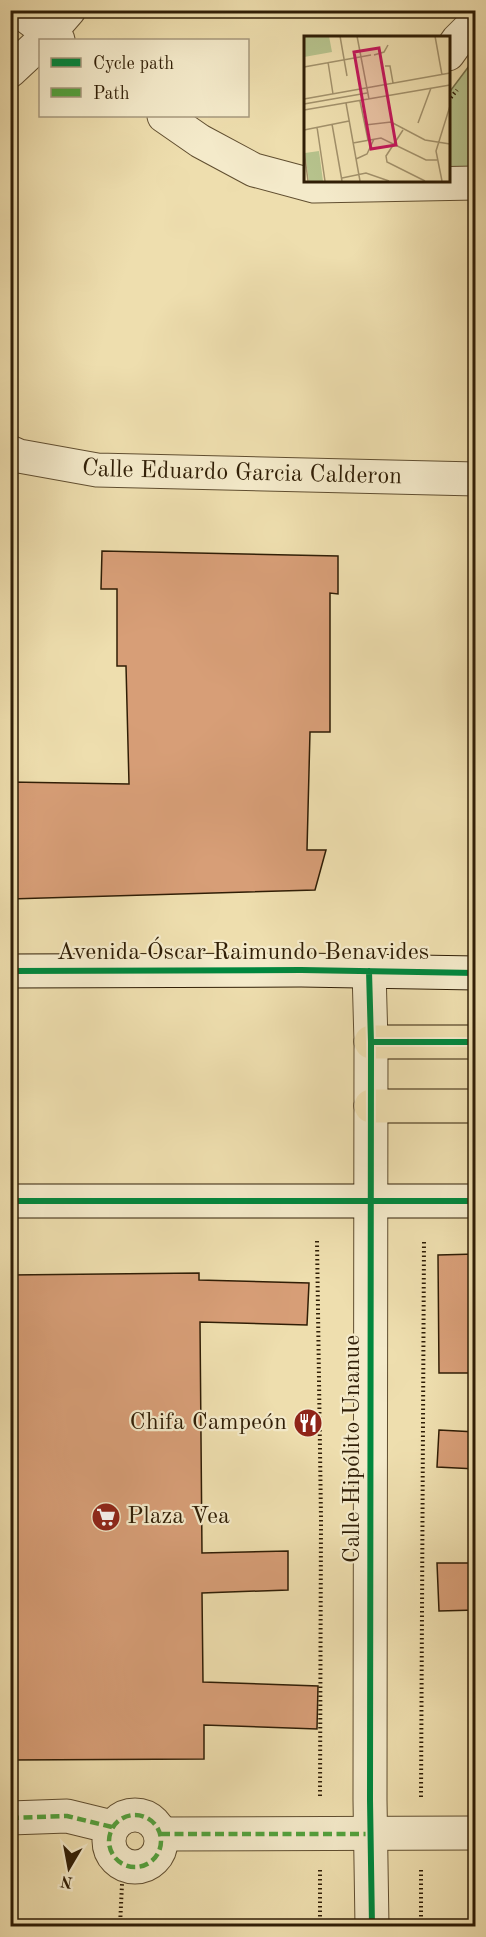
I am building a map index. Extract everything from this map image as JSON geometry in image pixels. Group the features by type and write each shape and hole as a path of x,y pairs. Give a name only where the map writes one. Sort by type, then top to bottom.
{"main road":[{"path":"371,1042 476,1042"},
{"path":"371,1106 476,1106"}],"street":[{"path":"18,10 52,34"},
{"path":"450,51 476,22"},
{"path":"10,71 39,45"},
{"path":"165,117 200,141 254,171 314,186 405,182 476,183"},
{"name":"Calle Eduardo Garcia Calderon","path":"10,452 18,456 97,470 476,479"},
{"name":"Avenida Óscar Raimundo Benavides","path":"10,971 476,973"},
{"name":"Calle Hipólito Unanue","path":"369,971 372,1926"},
{"path":"10,1201 476,1201"},
{"path":"139,1815 153,1821 161,1834 162,1843 154,1860 137,1867 118,1861 109,1845 112,1827 124,1817 139,1815"},
{"path":"10,1818 67,1816 112,1827"},
{"path":"161,1834 476,1833"}],"path":[{"path":"421,1926 424,1239"},
{"path":"317,1240 321,1519 320,1926"},
{"path":"120,1926 123,1863"}],"green space":[{"path":"475,58 475,174 450,174 450,91"}],"building":[{"path":"102,551 338,556 338,594 330,593 330,732 310,732 307,850 326,850 315,890 10,899 10,782 129,784 126,666 117,666 117,589 101,589"},
{"path":"476,1254 476,1373 439,1373 438,1255"},
{"name":"Plaza Vea","path":"199,1273 199,1280 309,1283 307,1325 200,1322 202,1553 288,1551 288,1590 202,1593 203,1682 318,1686 317,1729 204,1725 204,1759 10,1760 10,1275"},
{"path":"439,1430 476,1432 476,1469 437,1467"},
{"path":"437,1563 476,1563 476,1610 439,1611"}],"marked path":[{"path":"130,1815 140,1815 154,1822 161,1841 154,1860 140,1867 130,1867 120,1863 113,1856 109,1846 109,1836 113,1826 120,1819 130,1815"},
{"path":"10,1818 67,1816 112,1827"},
{"path":"161,1834 372,1834"}],"cycle path":[{"path":"10,971 301,970 476,973"},
{"path":"369,971 372,1926"},
{"path":"371,1042 476,1042"},
{"path":"10,1201 476,1201"}],"place":[{"name":"Chifa Campeón","path":"308,1423"},
{"name":"Plaza Vea","path":"106,1517"}]}
